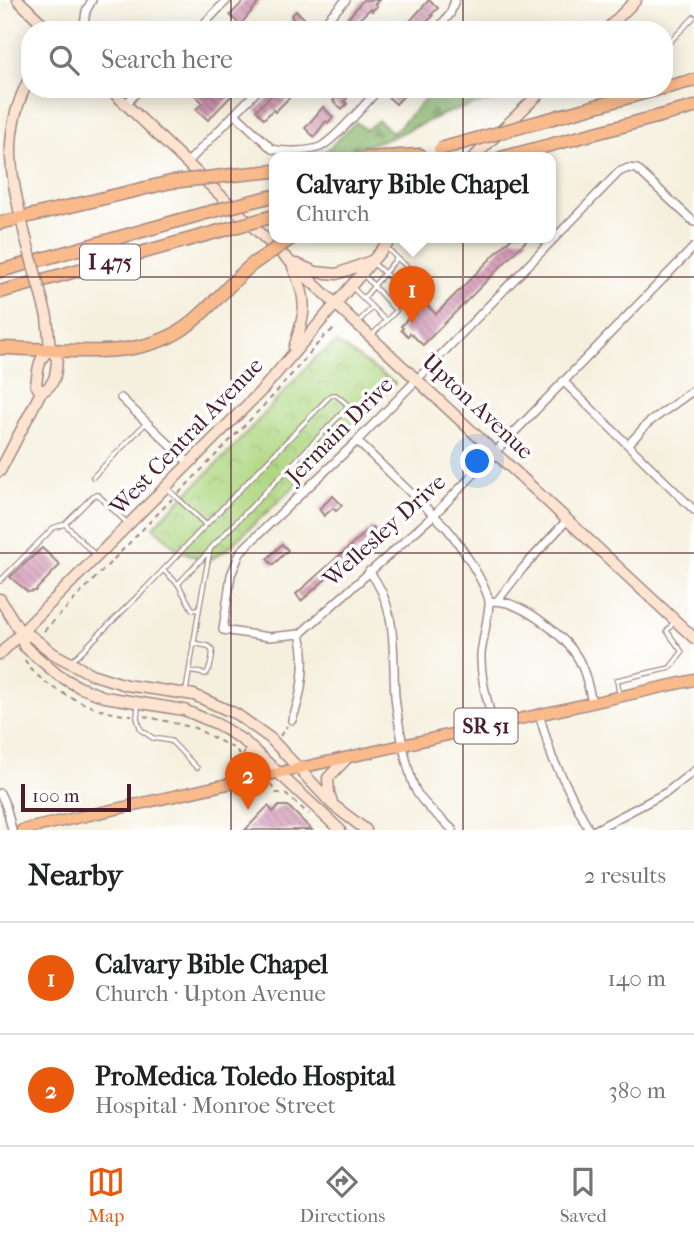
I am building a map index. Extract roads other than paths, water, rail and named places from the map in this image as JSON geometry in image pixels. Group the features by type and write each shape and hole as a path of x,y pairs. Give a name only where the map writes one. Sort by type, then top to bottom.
{"highway":[{"path":"673,86 694,80"},
{"path":"429,152 625,98"},
{"path":"537,152 552,145 694,107"},
{"path":"0,223 171,183 269,171"},
{"name":"I 475","path":"0,271 267,198"},
{"name":"I 475","path":"0,292 269,217"},
{"path":"0,348 118,350 164,340 191,322 254,263 284,243"}],"main road":[{"path":"19,0 40,21"},
{"path":"611,21 622,0"},
{"path":"614,21 636,0"},
{"path":"0,471 41,392 51,386 57,358 50,349 47,317 24,235 7,155 8,134 21,94"},
{"name":"Upton Avenue","path":"120,98 269,241"},
{"path":"478,152 535,98"},
{"name":"Upton Avenue","path":"271,243 694,638"},
{"name":"West Central Avenue","path":"0,654 263,389 387,243"},
{"path":"290,261 316,272 337,274 371,261"},
{"path":"290,261 299,281 305,308 291,357"},
{"path":"41,392 36,385 39,366 41,357 50,349"},
{"path":"0,599 21,633 23,646 63,678 140,710 195,714 222,726 251,748 340,830"},
{"path":"21,633 31,636 82,670 116,682 185,693 218,704 247,720 270,738 333,805 366,830"},
{"name":"SR 51","path":"22,830 694,680"},
{"path":"236,781 246,770 251,748"},
{"path":"333,805 328,778 347,758"}],"street":[{"path":"84,21 86,10 92,0"},
{"path":"207,21 228,0"},
{"path":"326,21 346,0"},
{"path":"444,21 455,0"},
{"path":"126,104 132,98"},
{"path":"187,163 250,98"},
{"path":"235,114 272,149 279,151 316,148 328,141 370,98"},
{"name":"Jermain Drive","path":"556,237 619,172 633,168 641,172 694,222"},
{"name":"Jermain Drive","path":"300,634 269,638 223,630 231,575 241,551 357,441 550,243"},
{"name":"Wellesley Drive","path":"300,634 434,514 694,247"},
{"path":"680,261 694,260"},
{"path":"563,381 694,510"},
{"path":"628,444 648,423 694,390"},
{"path":"121,398 190,464"},
{"path":"357,441 434,514 458,541 494,601 510,604 544,623 570,646 584,673 592,702"},
{"path":"493,724 481,656 494,601 568,519"},
{"path":"369,571 377,582 392,619 397,715 416,790 453,830"},
{"path":"292,720 298,705 304,652 300,634"},
{"path":"539,714 551,757 589,830"},
{"path":"595,830 667,792 694,771"},
{"path":"0,793 12,830"}],"lane":[{"path":"673,39 694,17"},
{"path":"371,261 411,297 425,282 397,258 389,243"},
{"path":"363,299 397,258"},
{"path":"362,273 396,311 371,336"},
{"path":"350,286 386,321"},
{"path":"357,323 372,308"},
{"path":"70,663 331,395 336,395 347,404 346,409 318,440 178,584"},
{"path":"93,477 147,422"},
{"path":"166,488 206,525"},
{"path":"0,581 53,528 65,524 96,495 129,525"},
{"path":"65,524 97,556"},
{"path":"185,693 211,550"},
{"path":"163,570 178,584 192,608 199,610"},
{"path":"620,696 617,680 670,668 682,652 667,631 676,620"},
{"path":"189,671 206,674 213,654 208,646 193,643"},
{"path":"140,710 137,718 141,730 153,738 171,741 197,768"}],"place":[{"name":"Calvary Bible Chapel","path":"412,324"},
{"name":"ProMedica Toledo Hospital","path":"248,810"}]}
